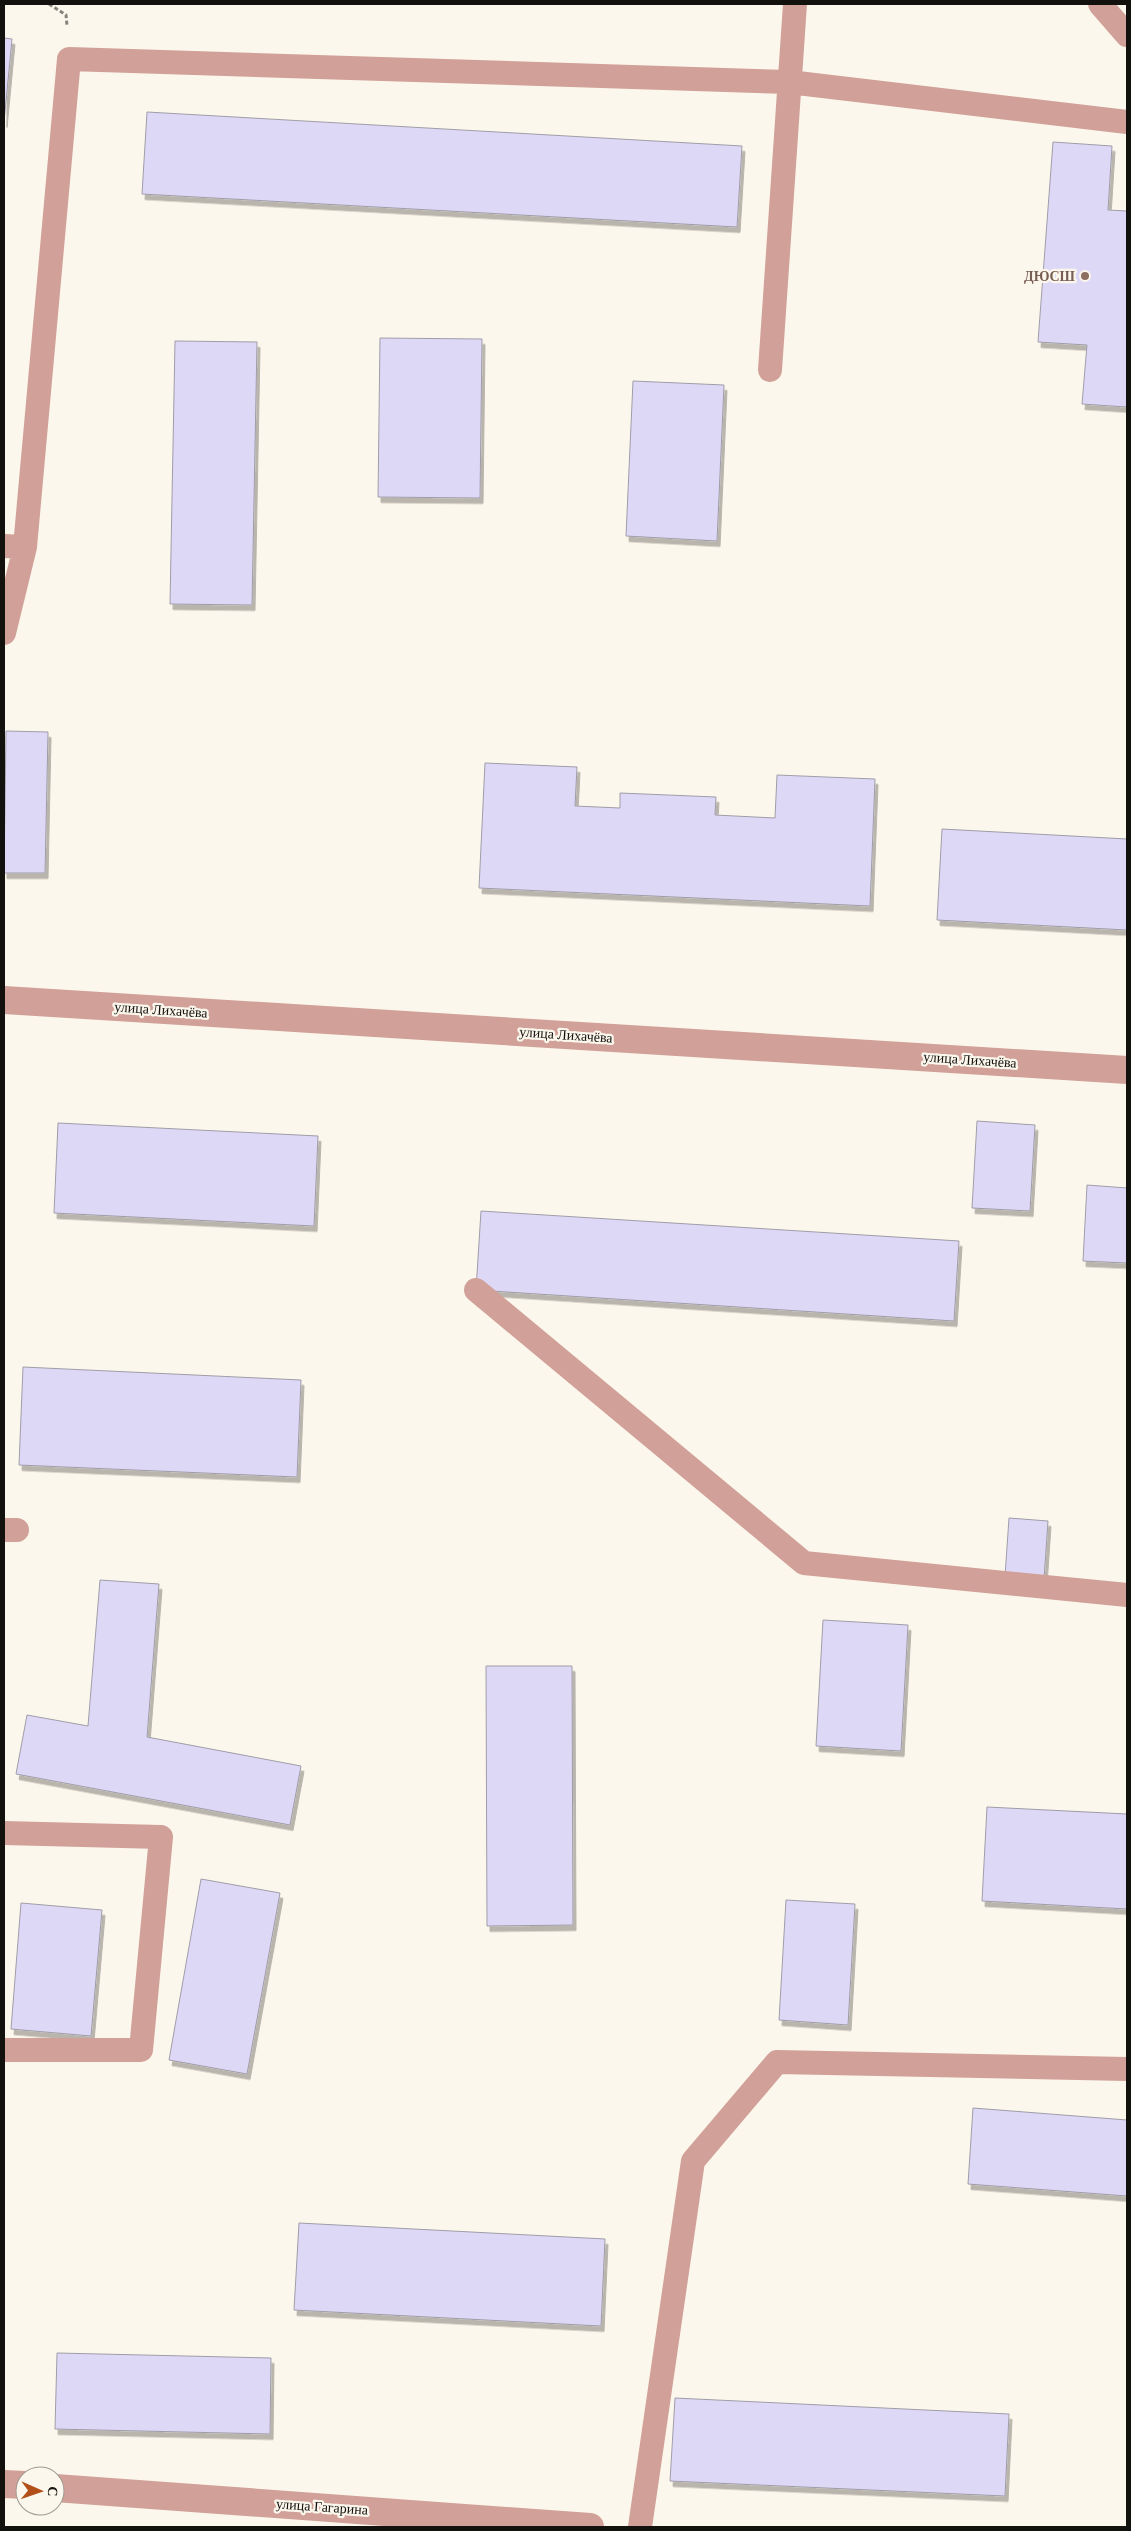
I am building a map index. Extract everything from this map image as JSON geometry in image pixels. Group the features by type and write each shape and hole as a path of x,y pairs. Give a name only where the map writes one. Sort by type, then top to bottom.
{"street":[{"name":"улица Лихачёва","path":"4,1000 1127,1070"},
{"name":"улица Гагарина","path":"65,2489 590,2527"}],"lane":[{"path":"770,370 795,4"},
{"path":"1100,4 1127,35"},
{"path":"4,633 69,59 789,82 1127,122"},
{"path":"476,1290 804,1563 1127,1595"},
{"path":"4,1833 161,1837 140,2050 4,2050"},
{"path":"640,2527 694,2161 778,2062 1127,2069"}],"building":[{"path":"4,38 12,39 4,122"},
{"path":"147,112 742,146 737,227 142,194"},
{"name":"ДЮСШ","path":"1053,142 1112,146 1108,210 1127,211 1127,407 1082,404 1087,345 1038,342"},
{"path":"380,338 482,339 480,498 378,497"},
{"path":"175,341 257,342 252,605 170,604"},
{"path":"633,381 724,385 717,541 626,536"},
{"path":"6,731 48,732 45,873 4,873"},
{"path":"485,763 577,767 575,806 620,808 620,793 716,797 715,815 775,818 777,775 875,779 870,906 479,888"},
{"path":"942,829 1127,839 1127,930 937,920"},
{"path":"977,1121 1035,1125 1030,1211 972,1208"},
{"path":"58,1123 318,1136 314,1226 54,1213"},
{"path":"1087,1185 1127,1188 1127,1263 1083,1261"},
{"path":"481,1211 959,1241 954,1321 476,1290"},
{"path":"23,1367 301,1380 297,1477 19,1465"},
{"path":"1009,1518 1048,1521 1044,1579 1005,1576"},
{"path":"100,1580 159,1584 147,1737 301,1766 290,1825 16,1774 27,1715 88,1726"},
{"path":"823,1620 908,1625 901,1751 816,1746"},
{"path":"486,1666 572,1666 573,1925 487,1926"},
{"path":"987,1807 1127,1814 1127,1909 982,1901"},
{"path":"201,1879 280,1893 247,2074 169,2060"},
{"path":"786,1900 855,1904 848,2025 779,2020"},
{"path":"21,1903 102,1910 91,2036 11,2029"},
{"path":"973,2108 1127,2120 1127,2196 968,2184"},
{"path":"299,2223 605,2239 601,2326 294,2310"},
{"path":"57,2353 271,2358 270,2434 55,2429"},
{"path":"675,2398 1009,2414 1005,2496 670,2481"}],"place":[{"name":"ДЮСШ","path":"1085,276"}]}
